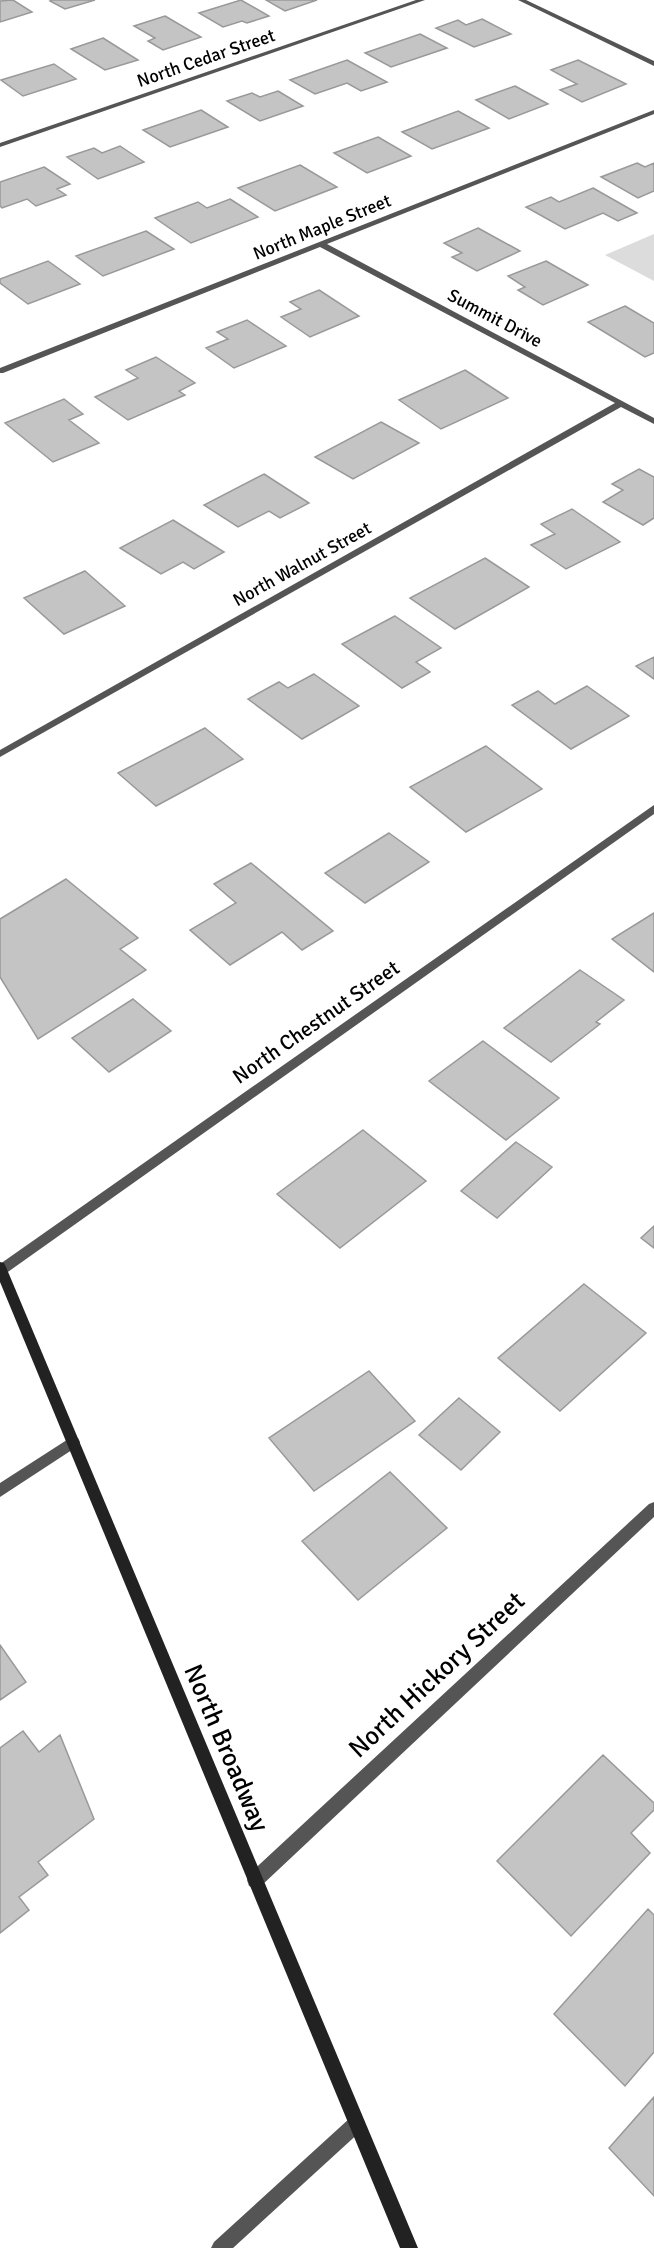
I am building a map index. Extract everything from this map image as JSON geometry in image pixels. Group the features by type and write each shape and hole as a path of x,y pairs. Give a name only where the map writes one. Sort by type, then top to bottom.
{"main road":[{"name":"North Broadway","path":"1,1269 409,2248"}],"street":[{"name":"North Cedar Street","path":"0,145 422,0"},
{"path":"521,0 654,64"},
{"name":"North Maple Street","path":"0,371 654,112"},
{"name":"Summit Drive","path":"321,244 654,421"},
{"name":"North Walnut Street","path":"0,754 621,404"},
{"name":"North Chestnut Street","path":"1,1269 654,809"},
{"path":"0,1491 73,1442"},
{"name":"North Hickory Street","path":"255,1880 654,1508"},
{"path":"220,2248 357,2124"}],"shaded area":[{"path":"654,234 654,281 605,255"}],"building":[{"path":"13,0 32,12 0,22 0,1"},
{"path":"95,0 65,9 50,1"},
{"path":"241,0 269,16 223,27 199,13"},
{"path":"266,0 317,0 285,11"},
{"path":"165,16 201,37 163,50 148,41 155,38 134,26"},
{"path":"482,19 511,34 474,47 436,28 458,20 466,25"},
{"path":"420,34 447,48 391,67 365,53"},
{"path":"103,38 138,60 105,70 71,49"},
{"path":"347,60 387,82 361,91 347,83 315,94 290,80"},
{"path":"578,60 626,84 582,102 560,90 577,84 551,70"},
{"path":"54,64 76,79 23,96 1,80"},
{"path":"515,86 548,104 509,119 476,100"},
{"path":"278,91 303,106 260,121 227,101 252,93 260,97"},
{"path":"201,110 228,127 170,147 143,130"},
{"path":"458,111 489,128 432,149 402,132"},
{"path":"378,137 411,156 367,173 334,153"},
{"path":"120,146 144,162 98,179 67,157 94,148 102,153"},
{"path":"637,163 645,167 654,163 654,191 638,198 601,177"},
{"path":"300,165 337,187 275,211 238,188"},
{"path":"44,167 70,184 57,189 66,195 36,206 27,199 2,208 0,206 0,182"},
{"path":"593,188 637,213 618,221 603,213 565,229 526,207 551,197 559,202"},
{"path":"230,199 258,217 191,243 155,218 198,202 207,208"},
{"path":"478,228 520,251 477,271 452,257 462,253 444,243"},
{"path":"146,231 174,249 103,276 76,256"},
{"path":"48,261 80,284 28,304 0,283 0,279"},
{"path":"546,261 588,285 543,305 518,290 525,287 508,276"},
{"path":"319,290 359,316 310,337 281,317 301,309 290,302"},
{"path":"625,306 654,323 654,353 645,357 588,322"},
{"path":"247,320 286,346 234,368 206,348 228,339 217,332"},
{"path":"156,357 195,383 179,391 185,395 128,420 95,397 138,378 126,370"},
{"path":"465,370 508,398 441,429 399,400"},
{"path":"64,399 83,414 69,420 99,443 53,462 5,423"},
{"path":"381,422 419,443 353,479 315,457"},
{"path":"639,469 654,477 654,518 643,525 603,502 623,490 612,484"},
{"path":"264,474 309,503 280,518 269,511 238,527 204,505"},
{"path":"572,509 620,542 566,569 531,545 555,534 541,524"},
{"path":"173,520 224,552 194,569 183,562 161,574 120,548"},
{"path":"485,558 529,587 455,629 410,598"},
{"path":"85,571 125,606 64,634 24,598"},
{"path":"395,616 441,648 416,662 430,672 402,688 342,644"},
{"path":"654,657 654,679 636,666"},
{"path":"314,674 359,706 302,739 248,699 279,682 288,688"},
{"path":"587,686 629,716 571,749 512,705 538,691 555,704"},
{"path":"205,728 243,759 156,806 118,773"},
{"path":"486,746 542,789 466,832 410,787"},
{"path":"389,833 429,862 365,903 325,873"},
{"path":"251,863 333,931 302,950 282,932 230,965 190,930 236,903 214,884"},
{"path":"66,879 138,938 120,949 146,970 38,1039 0,977 0,919"},
{"path":"654,913 654,972 612,939"},
{"path":"580,970 624,1000 596,1022 600,1024 551,1062 504,1028"},
{"path":"133,999 171,1031 109,1072 72,1038"},
{"path":"483,1041 559,1098 506,1140 429,1081"},
{"path":"363,1130 426,1181 340,1248 277,1194"},
{"path":"516,1142 552,1167 497,1218 461,1191"},
{"path":"654,1226 654,1248 641,1238"},
{"path":"584,1284 646,1333 560,1411 498,1358"},
{"path":"369,1371 415,1421 314,1491 269,1438"},
{"path":"459,1398 500,1432 461,1470 419,1435"},
{"path":"390,1472 447,1528 358,1600 302,1541"},
{"path":"0,1645 26,1682 0,1700"},
{"path":"23,1731 39,1752 60,1735 94,1819 38,1862 48,1875 19,1897 29,1910 0,1933 0,1748"},
{"path":"603,1755 654,1803 654,1810 631,1833 650,1853 571,1936 497,1861"},
{"path":"648,1909 654,1915 654,2052 625,2086 554,2014"},
{"path":"654,2097 654,2196 609,2148"}]}
